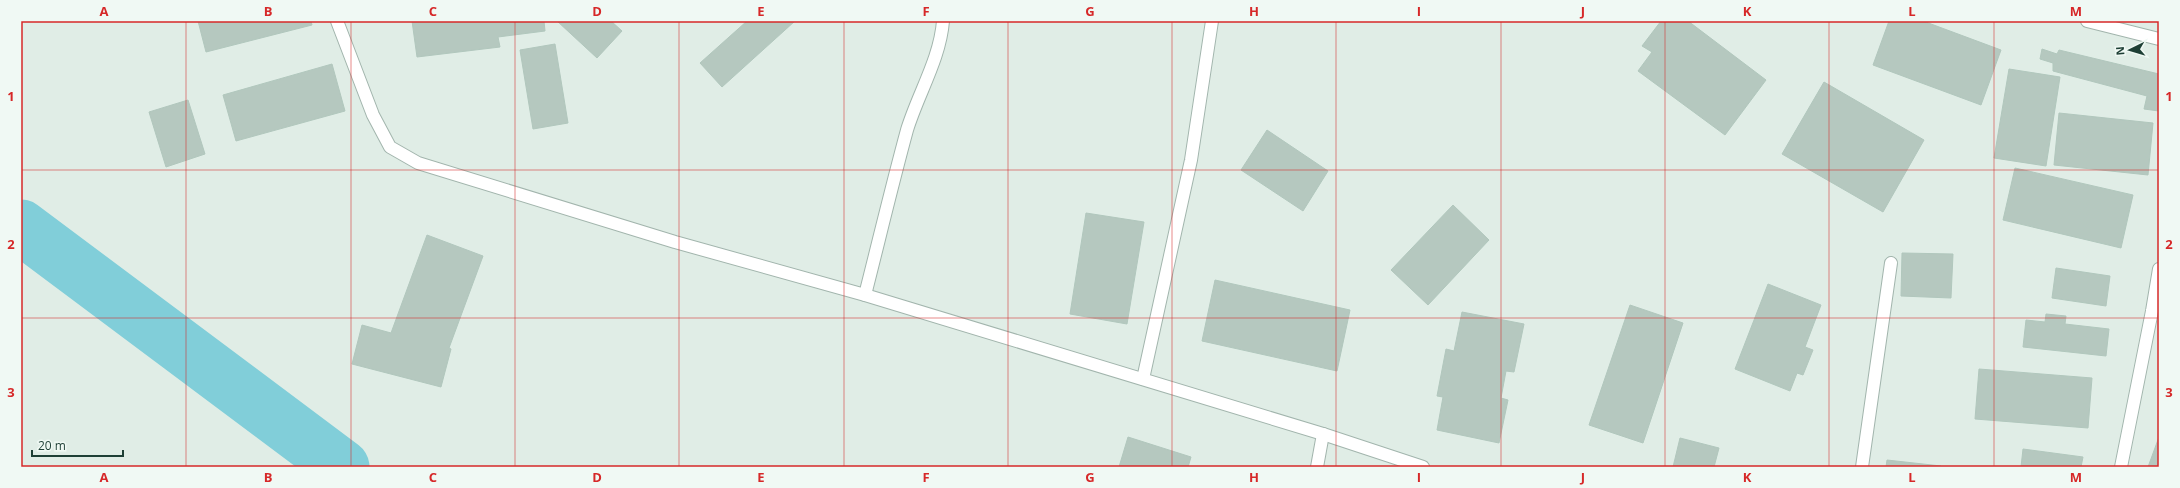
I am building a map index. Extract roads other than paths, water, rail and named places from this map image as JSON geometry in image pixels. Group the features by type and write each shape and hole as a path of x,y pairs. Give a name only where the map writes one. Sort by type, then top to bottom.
{"street":[{"path":"337,21 374,115 390,147 418,163 675,242 865,295 1143,379 1323,434 1423,467"},
{"path":"865,295 907,130 919,94 930,72 942,31 943,21"},
{"path":"1143,379 1159,297 1191,160 1212,21"},
{"path":"2087,21 2159,39"},
{"path":"1862,467 1891,263"},
{"path":"2121,467 2159,269"},
{"path":"1317,467 1323,434"}],"waterway":[{"path":"21,227 342,467"}]}
